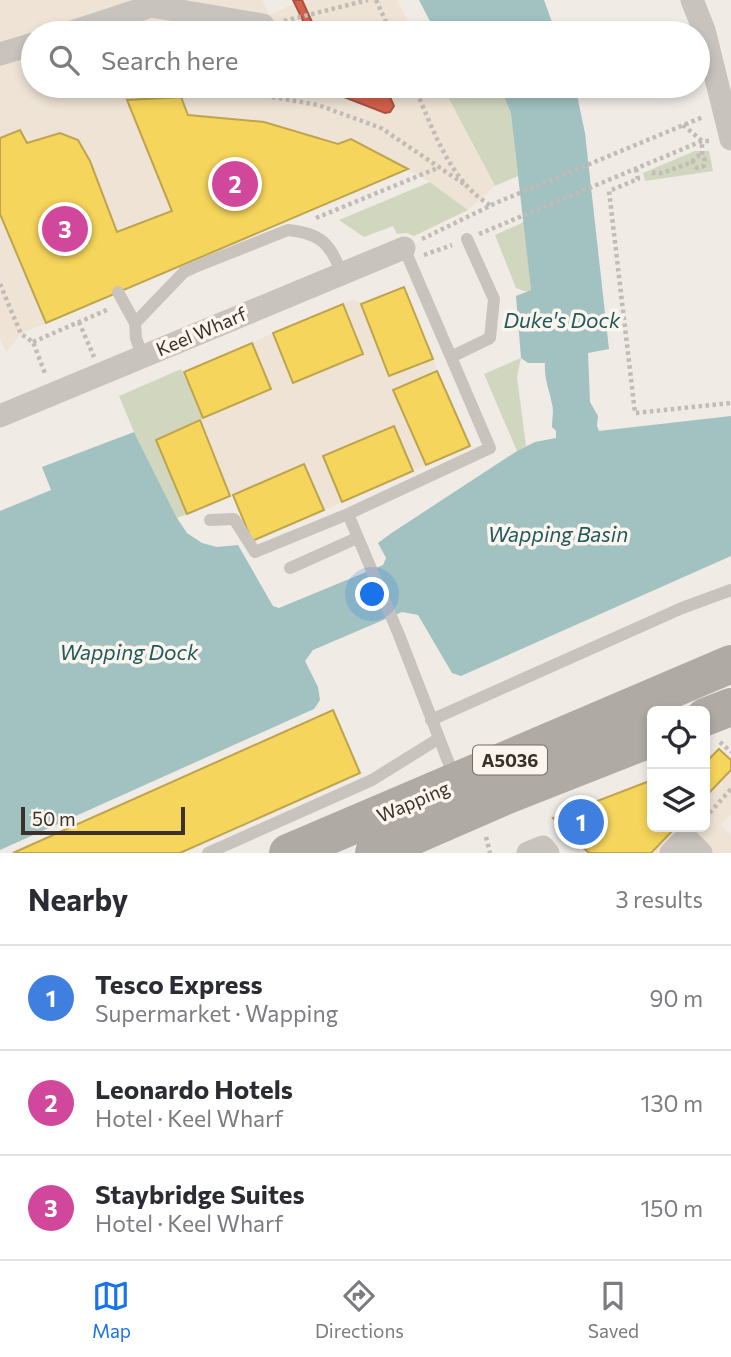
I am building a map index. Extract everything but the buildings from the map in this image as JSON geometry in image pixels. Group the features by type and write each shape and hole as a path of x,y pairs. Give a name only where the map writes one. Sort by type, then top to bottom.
{"highway":[{"name":"Wapping","path":"288,853 731,664"},
{"path":"710,716 731,707"},
{"name":"Wapping","path":"374,853 507,794 647,740"}],"street":[{"path":"692,0 697,21"},
{"path":"103,21 154,3 243,21"},
{"path":"0,54 21,48"},
{"path":"710,75 726,138"},
{"name":"Keel Wharf","path":"0,416 413,243"},
{"path":"671,853 686,838 701,853"},
{"path":"528,853 543,847 548,853"}],"lane":[{"path":"135,323 184,272 288,230 303,231 319,238 333,252 341,272"},
{"path":"452,357 490,338 494,299 467,239"},
{"path":"210,520 234,519 256,552 348,514 490,448 452,357 413,243"},
{"path":"118,292 135,323 135,338 142,356"},
{"path":"348,514 457,783"},
{"path":"290,568 358,538"},
{"path":"431,720 670,613 731,590"},
{"path":"208,853 372,780 438,739"}],"path":[{"path":"284,21 368,0"},
{"path":"376,0 386,21"},
{"path":"278,98 318,105 381,128 464,184 491,206"},
{"path":"419,98 444,152 464,184"},
{"path":"707,116 498,202 413,243 425,256 702,141 726,138"},
{"path":"683,125 702,141 702,156 706,162 702,168 696,168 693,162"},
{"path":"652,173 662,173 702,156"},
{"path":"316,218 440,167"},
{"path":"636,169 638,179 609,191 635,413 731,403"},
{"path":"0,284 22,334 33,342 46,376"},
{"path":"33,342 109,309"},
{"path":"79,322 94,357"},
{"path":"710,812 731,789"},
{"path":"483,826 489,852"}],"green space":[{"path":"448,98 505,98 511,114 518,176 495,186"},
{"path":"695,151 709,151 713,171 645,181 643,173"},
{"path":"430,182 468,210 414,236 407,233 397,234 393,226 364,237 339,220"},
{"path":"524,222 531,291 516,288 495,235"},
{"path":"521,358 517,377 526,446 517,451 484,374"},
{"path":"181,369 203,418 156,440 187,514 177,518 119,396"}],"shaded area":[{"path":"0,0 262,0 269,15 303,0 397,0 408,21 21,21 21,98 162,98 127,100 172,211 117,232 78,140 60,133 27,143 20,130 0,138"},
{"path":"180,98 347,98 385,113 390,112 394,106 390,98 448,98 495,186 468,210 430,182 351,139 338,144 188,115"},
{"path":"0,214 46,323 21,334 6,352 0,338"},
{"path":"354,299 361,304 389,376 433,359 437,371 393,390 426,465 413,471 394,427 342,502 324,510 304,464 230,496 200,420 271,390 252,343 273,333 293,383 363,354 343,304"},
{"path":"731,770 731,814 721,825 731,835 731,853 651,853 671,832 710,832 710,792"}],"water":[{"path":"419,0 544,0 552,21 430,21"},
{"path":"505,98 578,98 585,133 609,349 588,353 590,402 598,416 597,426 599,431 731,416 731,556 461,676 452,673 418,615 402,612 313,650 305,661 318,687 320,700 314,709 0,850 0,511 51,490 42,467 134,432 187,533 202,543 217,547 238,545 273,606 279,608 383,565 386,558 378,543 390,534 517,451 535,442 556,438 556,431 552,427 553,406 545,363 528,363 521,358 516,296 531,290 511,114"}],"place":[{"name":"Leonardo Hotels","path":"235,184"},
{"name":"Staybridge Suites","path":"65,229"},
{"name":"Tesco Express","path":"581,822"}],"water label":[{"name":"Duke's Dock","path":"562,319"},
{"name":"Wapping Basin","path":"558,533"},
{"name":"Wapping Dock","path":"129,651"}]}
